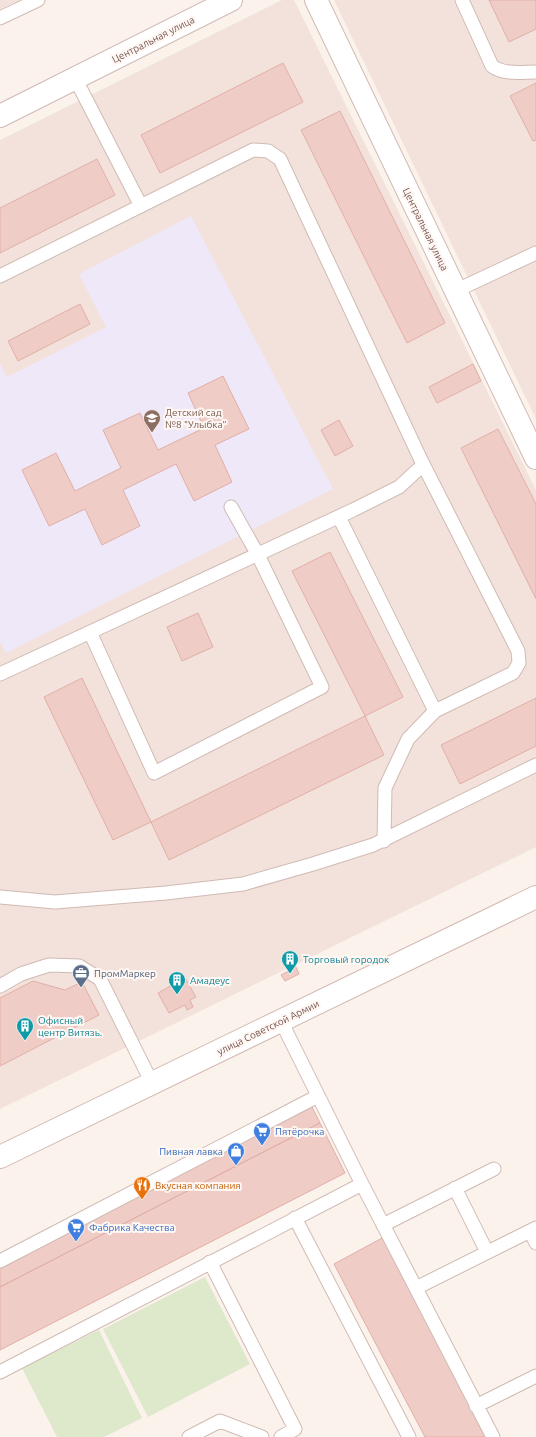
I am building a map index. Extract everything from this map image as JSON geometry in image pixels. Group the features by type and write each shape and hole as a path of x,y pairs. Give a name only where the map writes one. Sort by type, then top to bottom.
{"street":[{"name":"Центральная улица","path":"0,116 230,0"},
{"name":"Центральная улица","path":"316,0 536,458"},
{"name":"улица Советской Армии","path":"0,1157 536,897"}],"lane":[{"path":"0,18 38,0"},
{"path":"462,0 492,66 498,70 506,72 536,72"},
{"path":"75,78 141,206"},
{"path":"0,276 253,150 268,151 280,159 423,465 518,651 519,663 513,673 435,711 408,739 385,788 384,840"},
{"path":"455,290 536,253"},
{"path":"0,674 339,517 399,487 423,465"},
{"path":"90,632 154,773 322,687 258,555 231,507"},
{"path":"339,517 435,711"},
{"path":"0,897 55,902 166,893 244,884 313,864 384,840 536,765"},
{"path":"0,986 21,974 49,965 79,966 100,979 152,1083"},
{"path":"281,1021 362,1184 492,1437"},
{"path":"0,1261 318,1096"},
{"path":"383,1225 494,1169"},
{"path":"0,1372 362,1184"},
{"path":"455,1188 487,1252"},
{"path":"295,1218 409,1437"},
{"path":"416,1288 533,1229 536,1243"},
{"path":"210,1262 295,1429 281,1437"},
{"path":"476,1406 536,1376"},
{"path":"189,1437 220,1421 262,1437"}],"shaded area":[{"path":"0,0 20,0 0,9"},
{"path":"282,0 294,0 536,490 536,847 0,1109 0,140"},
{"path":"334,0 536,0 536,419"},
{"name":"Детский сад №8 \"Улыбка\"","path":"191,216 333,489 6,653 0,642 0,364 7,377 106,327 79,274"}],"green space":[{"path":"205,1277 250,1364 148,1417 103,1329"},
{"path":"99,1330 142,1418 104,1437 57,1437 22,1368"}],"building":[{"path":"489,0 536,0 536,29 509,42"},
{"path":"283,63 303,102 160,173 141,135"},
{"path":"536,83 536,140 533,141 510,96"},
{"path":"340,111 445,323 407,343 301,130"},
{"path":"97,159 115,195 0,253 0,208"},
{"path":"80,304 90,324 18,361 8,341"},
{"path":"473,364 481,381 437,403 429,387"},
{"path":"223,376 249,429 215,445 232,482 194,501 176,464 123,490 140,526 102,545 85,509 49,526 22,470 56,453 75,491 121,468 103,430 140,413 158,450 204,428 188,393"},
{"path":"339,420 353,446 335,456 321,430"},
{"path":"498,429 536,504 536,599 461,448"},
{"path":"330,552 403,697 365,716 292,571"},
{"path":"198,613 213,647 182,661 167,627"},
{"path":"82,678 151,822 113,840 44,697"},
{"path":"536,698 536,746 460,784 441,745"},
{"path":"365,716 384,755 169,860 151,822"},
{"name":"Торговый городок","path":"296,967 299,974 285,981 281,975"},
{"name":"Амадеус","path":"185,978 196,997 190,1000 193,1007 187,1010 185,1005 169,1013 158,993"},
{"name":"Офисный центр Витязь.","path":"33,981 65,990 82,982 99,1015 0,1066 0,998"},
{"path":"312,1107 320,1123 0,1287 0,1267"},
{"path":"320,1123 345,1173 0,1350 0,1287"},
{"path":"384,1237 489,1437 425,1437 358,1310 334,1264"}],"place":[{"name":"Детский сад №8 \"Улыбка\"","path":"152,433"},
{"name":"Торговый городок","path":"290,974"},
{"name":"ПромМаркер","path":"81,988"},
{"name":"Амадеус","path":"177,995"},
{"name":"Офисный центр Витязь.","path":"25,1041"},
{"name":"Пятёрочка","path":"262,1146"},
{"name":"Пивная лавка","path":"236,1166"},
{"name":"Вкусная компания","path":"142,1200"},
{"name":"Фабрика Качества","path":"76,1242"}]}
